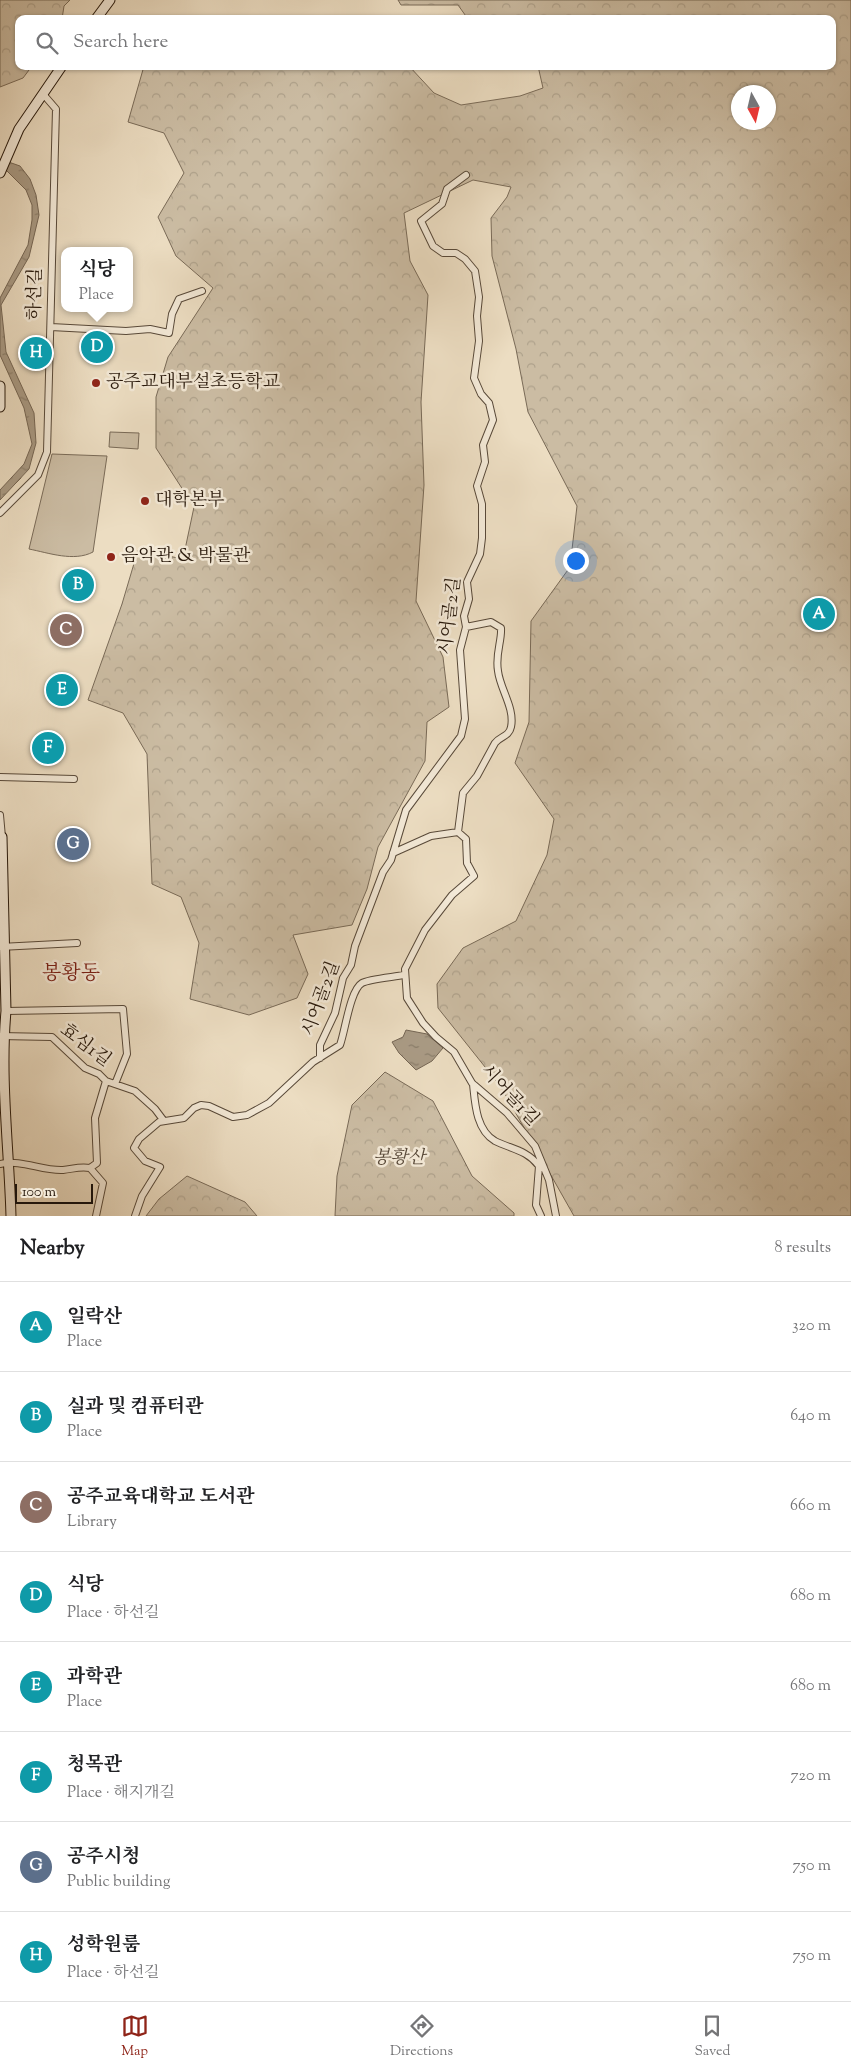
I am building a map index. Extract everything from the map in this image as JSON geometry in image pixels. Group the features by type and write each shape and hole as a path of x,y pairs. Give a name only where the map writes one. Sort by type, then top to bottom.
{"main road":[{"path":"99,15 110,0"},
{"path":"0,173 6,155 19,129 59,70"},
{"path":"0,386 0,407"},
{"path":"1,837 2,946 6,1011 1,1036 3,1098 10,1162 11,1216"}],"street":[{"name":"하선길","path":"0,513 38,475 51,449 51,327 56,109 43,94"},
{"name":"시어골2길","path":"320,1058 320,1045 335,1013 343,978 351,965 355,946 393,852 406,810 437,770 464,729 465,712 460,659 466,627 464,616 469,600 467,582 480,554 482,504 477,486 485,462 483,445 493,422 489,403 481,394 474,378 479,341 477,316 479,296 473,267 456,253 438,251 428,240 421,220 442,204 447,189 466,176"},
{"path":"51,327 126,331 150,329 169,333 172,314 180,299 202,291"},
{"path":"458,832 463,793 477,776 498,740 508,733 512,722 498,671 496,654 501,628 491,622 466,627"},
{"path":"0,777 74,779"},
{"path":"0,815 1,837"},
{"path":"393,852 431,836 458,832 466,839 468,863 474,876 452,895 425,930 404,975"},
{"path":"2,946 77,943"},
{"name":"시어골2길","path":"164,1121 184,1118 194,1108 201,1105 209,1106 233,1117 247,1115 269,1103 320,1058 340,1045 353,996 359,986 369,981 404,975"},
{"name":"시어골1길","path":"404,975 407,998 415,1013 436,1037 454,1052 473,1084 507,1113 535,1146 549,1180 556,1216"},
{"path":"6,1011 123,1008 127,1054 115,1084"},
{"name":"효심1길","path":"1,1036 52,1037 82,1065 99,1074 106,1081 135,1091 155,1109 164,1121"},
{"path":"0,1164 10,1162 62,1170 79,1167 90,1168 97,1163 95,1118 106,1081"},
{"path":"473,1084 475,1107 480,1123 488,1135 496,1141 525,1152 539,1166 536,1205 541,1216"},
{"path":"136,1216 142,1196 160,1168 141,1158 134,1146 146,1132 159,1122 164,1121"},
{"path":"90,1168 96,1177 101,1180 103,1186 96,1216"}],"green space":[{"path":"0,0 70,0 64,6 63,15 15,15 15,70 29,70 23,78 0,87"},
{"path":"398,0 851,0 851,1216 574,1216 501,1087 438,1008 437,984 463,948 516,921 547,855 554,819 515,763 529,722 531,621 570,567 577,506 528,412 516,349 492,256 491,218 507,197 511,187 473,180 404,213 410,261 428,295 421,402 424,485 416,601 443,657 449,707 427,722 425,761 378,847 367,889 352,925 293,935 308,974 297,998 249,1015 190,999 199,943 181,897 152,884 147,754 123,713 88,700 122,604 138,550 183,559 194,507 156,448 156,397 168,357 213,288 176,256 158,217 184,173 164,133 128,122 143,70 413,70 434,93 461,105 520,96 543,88 539,70 836,70 836,15 465,15 458,5 401,5"},
{"path":"110,432 139,433 138,449 109,447"},
{"path":"52,454 107,456 93,552 86,555 61,556 29,549"},
{"name":"봉황산","path":"385,1072 433,1101 472,1176 514,1213 514,1216 335,1216 337,1176 352,1105"},
{"path":"187,1176 245,1202 257,1216 146,1216 159,1199"}],"water":[{"path":"0,159 20,166 30,179 36,195 39,215 29,257 1,305 6,352 34,413 36,443 29,469 0,500 0,490 24,464 32,444 24,408 0,355 0,298 28,245 32,205 26,190 7,171 0,169"},
{"path":"406,1030 427,1034 443,1048 432,1061 416,1070 399,1053 392,1042 403,1037"}],"waterway":[{"path":"15,484 21,478"}],"place":[{"name":"식당","path":"97,347"},
{"name":"성학원룸","path":"36,353"},
{"name":"공주교대부설초등학교","path":"96,383"},
{"name":"대학본부","path":"145,501"},
{"name":"음악관 & 박물관","path":"111,557"},
{"name":"실과 및 컴퓨터관","path":"78,585"},
{"name":"일락산","path":"819,614"},
{"name":"공주교육대학교 도서관","path":"66,630"},
{"name":"과학관","path":"62,690"},
{"name":"청목관","path":"48,748"},
{"name":"공주시청","path":"73,844"}],"district":[{"name":"봉황동","path":"71,974"}]}
